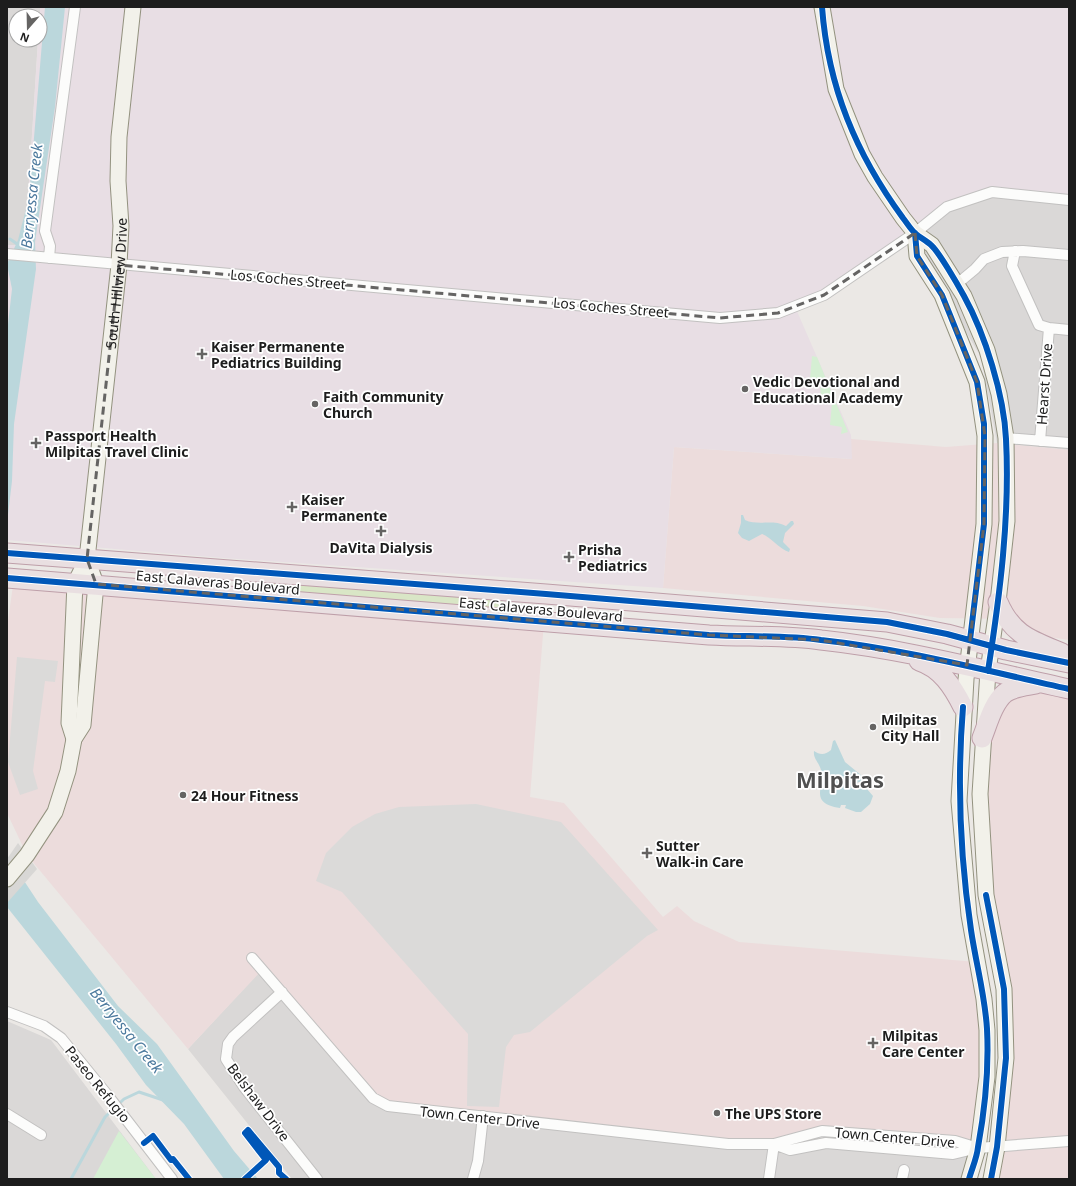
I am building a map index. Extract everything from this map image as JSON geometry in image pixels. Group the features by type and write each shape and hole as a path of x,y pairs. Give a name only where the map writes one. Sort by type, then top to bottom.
{"highway":[{"name":"East Calaveras Boulevard","path":"7,553 538,593 887,622 1069,663"},
{"name":"East Calaveras Boulevard","path":"7,578 96,584 701,635 820,640 878,648 967,665 1069,689"},
{"path":"998,602 1004,617 1020,634 1069,656"},
{"path":"878,648 927,663 943,675 964,707"},
{"path":"982,738 996,705 1006,692 1019,687 1041,683"}],"main road":[{"name":"South Hillview Drive","path":"88,560 119,265 121,226 118,181 119,137 133,7"},
{"path":"822,7 836,89 862,154 875,177 915,233 932,245 964,296 987,350 999,394 1006,438 1007,521 998,602 988,671 982,738 980,794 986,895 1004,989 1006,1058 997,1147 991,1179"},
{"path":"915,233 917,256 942,295 977,382 984,424 984,524 967,665 959,801 961,838 971,930 984,999 987,1030 987,1077 978,1148 969,1179"},
{"path":"74,739 68,723 75,583 88,560"},
{"path":"7,879 27,855 55,812 68,771 74,739 83,725 96,584 88,560"}],"street":[{"path":"47,258 50,246 45,231 75,7"},
{"name":"Los Coches Street","path":"7,254 720,318 778,313 824,295 915,233 947,207 992,192 1069,200"},
{"path":"1015,251 1012,266 1039,325 1049,328 1069,330"},
{"path":"956,284 975,270 984,259 1002,252 1015,251 1069,255"},
{"name":"Hearst Drive","path":"1040,441 1049,328"},
{"name":"Hearst Drive","path":"1006,438 1069,443"},
{"name":"Town Center Drive","path":"252,958 373,1098 388,1106 404,1109 483,1116 728,1144 774,1144 822,1131 955,1141 978,1148 1069,1141"},
{"name":"Belshaw Drive","path":"282,992 233,1037 228,1044 226,1059 244,1087 317,1179"},
{"name":"Paseo Refugio","path":"7,1012 44,1026 61,1038 109,1096 172,1179"},
{"path":"7,1114 41,1135"},
{"path":"473,1179 478,1161 483,1116"},
{"path":"769,1179 774,1144"}],"highlighted area":[{"path":"915,233 917,256 942,295 977,382 985,436 984,524 967,665 820,640 709,635 96,584 87,559 119,265 720,318 778,313 824,295"}],"shaded area":[{"path":"7,7 40,7 8,8 8,48 37,48 25,245 7,245"},
{"path":"1069,7 1069,202 992,197 947,211 796,309 851,435 852,459 674,447 663,588 224,558 7,540 7,245 25,245 37,48 48,48 48,8 40,8"},
{"path":"992,197 1069,202 1069,450 997,443 981,357 966,332 948,291 912,234 947,211"},
{"path":"851,439 946,447 997,443 1069,450 1069,640 1049,637 1016,619 940,618 863,606 663,588 674,447 851,459"},
{"path":"14,578 544,622 530,797 564,803 663,917 677,906 694,921 739,942 977,962 984,999 978,1148 822,1131 774,1144 404,1109 373,1098 262,970 188,1049 27,855 7,813 7,628"},
{"path":"17,657 58,661 55,682 45,681 33,771 38,789 20,795 8,762"},
{"path":"1019,687 1069,695 1069,1179 991,1179 1006,1058 980,794 990,718"},
{"path":"476,804 561,822 658,930 647,936 530,1032 514,1035 506,1047 499,1107 467,1106 468,1034 342,892 316,881 326,853 352,827 375,814 399,807"},
{"path":"262,969 790,1150 826,1143 953,1154 978,1148 969,1179 292,1179 188,1049"},
{"path":"7,1021 51,1040 156,1179 7,1179"}],"green space":[{"path":"812,356 817,357 848,432 841,434 842,427 830,425 832,403 820,402 821,381 810,379"},
{"path":"267,581 503,601 502,609 267,589"},
{"path":"119,1131 156,1179 93,1179"}],"water":[{"name":"Berryessa Creek","path":"65,7 55,107 35,242 36,269 14,424 12,481 7,523 7,333 12,289 7,264 18,240 29,197 42,48 48,48 48,8 45,8"},
{"path":"741,515 743,515 745,520 750,522 776,523 786,526 793,521 794,524 785,533 783,542 790,549 789,552 762,534 749,541 742,538 738,533 741,523"},
{"path":"835,740 845,762 867,780 866,783 858,782 857,786 867,789 873,796 870,804 861,812 856,812 845,808 846,805 841,805 840,808 830,806 821,798 822,776 819,765 814,756 814,751 820,754 827,753 831,750 833,741"},
{"name":"Berryessa Creek","path":"7,855 38,902 118,1006 157,1044 234,1151 258,1179 224,1179 184,1124 146,1085 116,1044 7,907"}],"pier":[{"path":"18,843 37,869 7,903 7,859"}],"waterway":[{"name":"Berryessa Creek","path":"10,239 20,246"},
{"path":"71,1179 105,1117 124,1099 139,1092 163,1100"}],"cycle path":[{"path":"822,7 825,36 838,92 858,144 886,194 914,232 934,249 964,296 972,311 986,346 1002,403 1006,439 1007,497 1000,584 988,671"},
{"path":"915,233 917,256 942,295 977,382 984,424 984,524 970,640"},
{"path":"7,553 546,594 887,622 947,634 1006,650 1069,663"},
{"path":"7,578 709,635 807,638 915,655 1069,689"},
{"path":"963,707 960,791 964,874 971,930 987,1029 987,1073 983,1118 977,1155 969,1179"},
{"path":"986,895 1004,989 1006,1058 997,1147 991,1179"},
{"path":"245,1179 266,1160 245,1133 248,1130 279,1167 279,1173 286,1179"},
{"path":"144,1143 153,1136 171,1160 173,1159 189,1179"}],"place":[{"name":"Kaiser Permanente Pediatrics Building","path":"202,354"},
{"name":"Vedic Devotional and Educational Academy","path":"745,389"},
{"name":"Faith Community Church","path":"315,404"},
{"name":"Passport Health Milpitas Travel Clinic","path":"36,443"},
{"name":"Kaiser Permanente","path":"292,507"},
{"name":"DaVita Dialysis","path":"381,531"},
{"name":"Prisha Pediatrics","path":"569,557"},
{"name":"Milpitas City Hall","path":"873,727"},
{"name":"24 Hour Fitness","path":"183,795"},
{"name":"Sutter Walk-in Care","path":"647,853"},
{"name":"Milpitas Care Center","path":"873,1043"},
{"name":"The UPS Store","path":"717,1113"}],"district":[{"name":"Milpitas","path":"840,779"}]}
